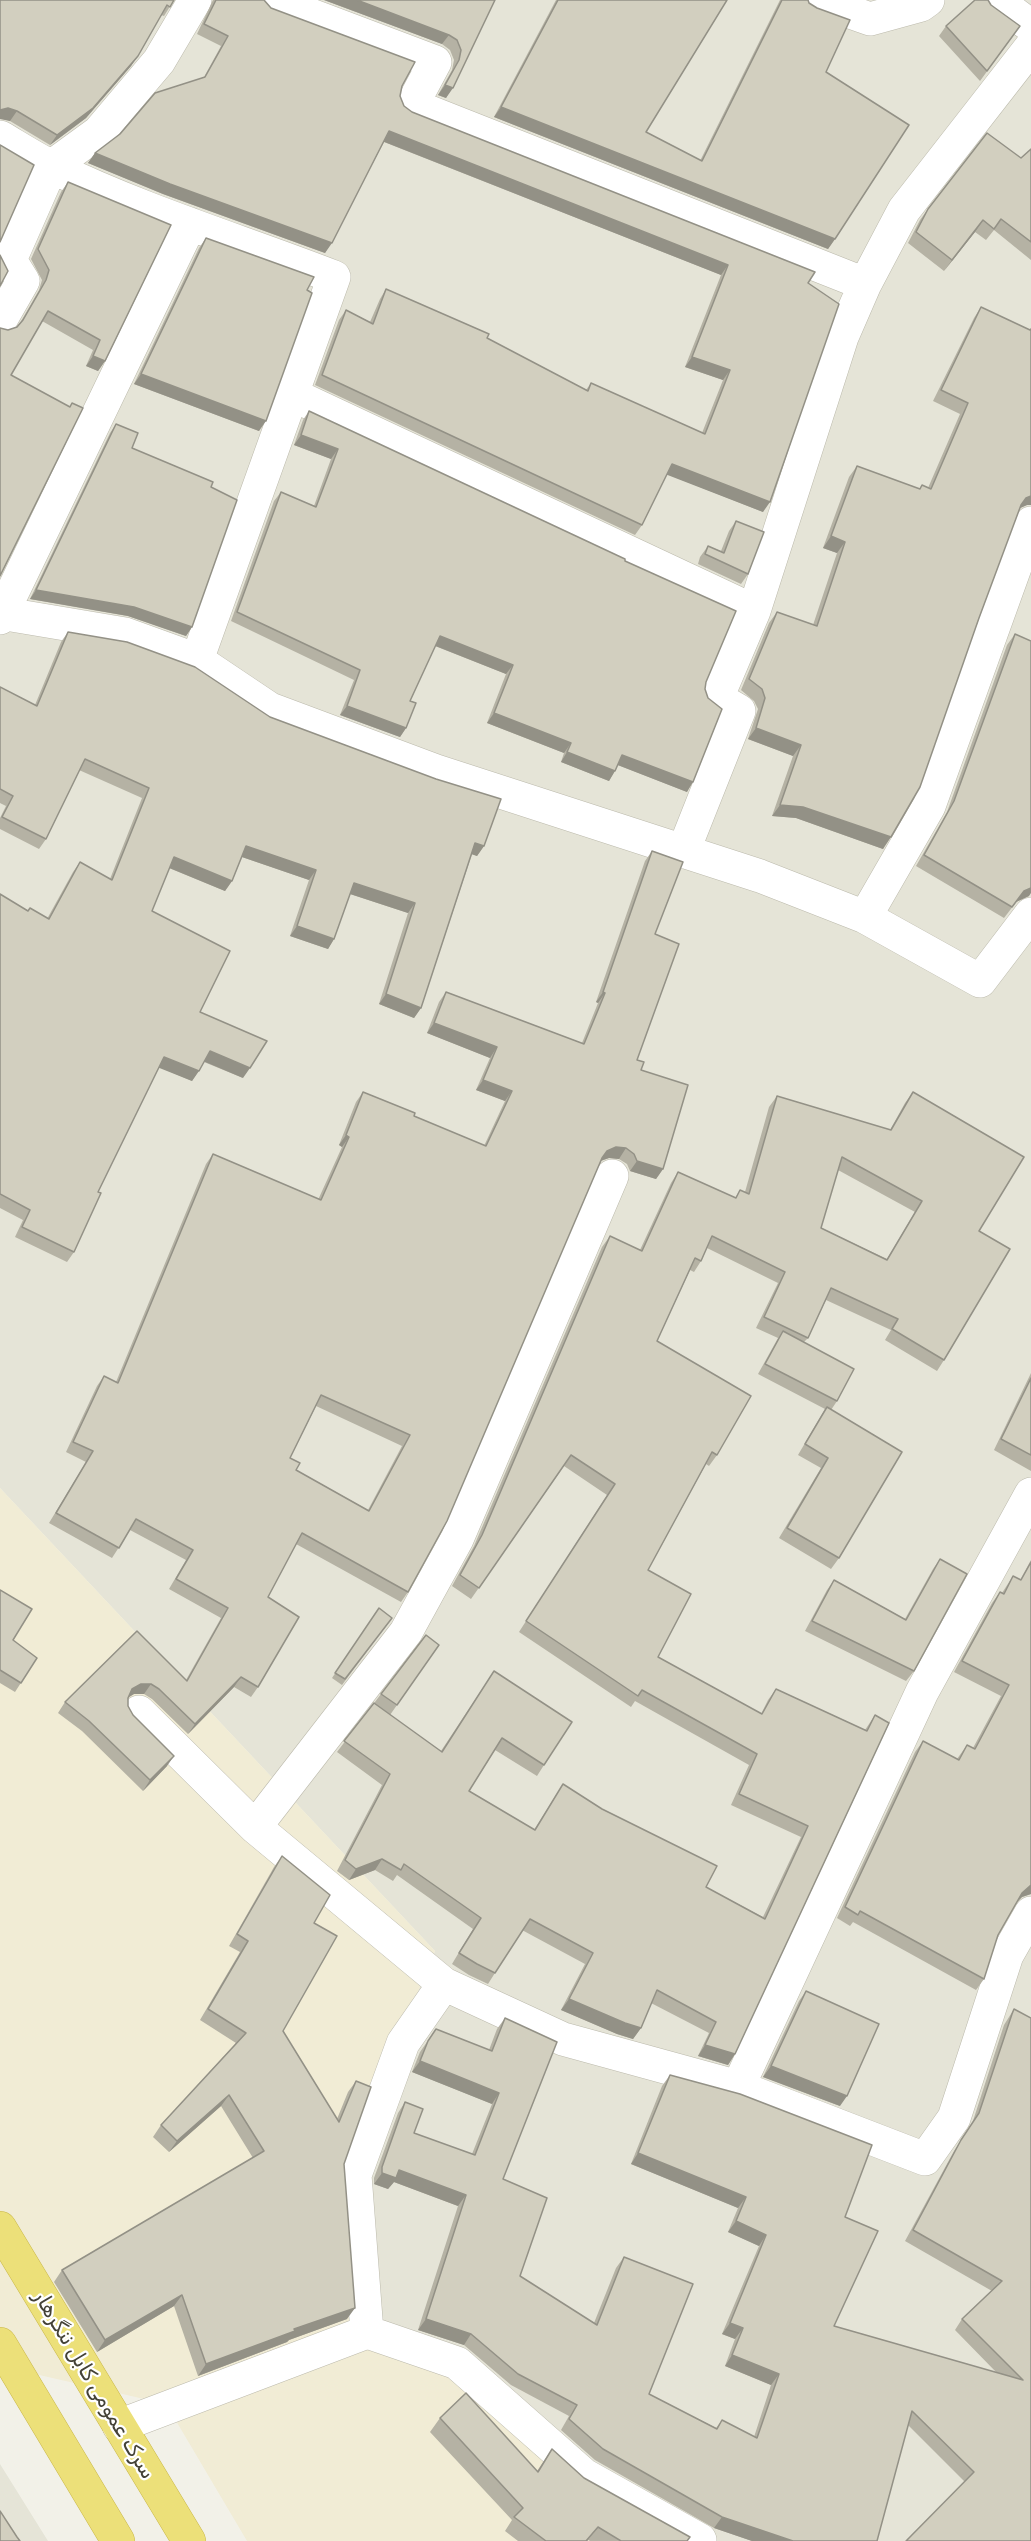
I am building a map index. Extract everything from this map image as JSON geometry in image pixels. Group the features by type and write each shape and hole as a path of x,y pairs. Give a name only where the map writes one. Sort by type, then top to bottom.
{"highway":[{"name":"سرک عمومی کابل ننگرهار","path":"0,2228 189,2541"},
{"path":"0,2344 118,2541"}],"street":[{"path":"0,321 22,281 10,260 51,167 99,132 159,61 195,0"},
{"path":"271,0 435,62 412,105 864,284"},
{"path":"816,0 870,19 921,5 928,0"},
{"path":"996,0 1031,26"},
{"path":"683,852 739,711 717,698 754,611 842,338 864,284 904,210 1031,47"},
{"path":"0,137 51,167 190,224 272,252 334,277 197,660"},
{"path":"190,224 1,614 125,634 197,660 270,709 436,771 760,876 865,917 980,981 1031,914"},
{"path":"291,394 754,611"},
{"path":"865,917 929,806 1031,523"},
{"path":"255,1827 406,1632 452,1550 612,1176"},
{"path":"738,2086 922,1692 1031,1494"},
{"path":"139,1712 255,1827 444,1984 563,2039 738,2086 925,2158 954,2118 1007,1955 1031,1913"},
{"path":"367,2332 354,2175 403,2043 444,1984"},
{"path":"119,2426 367,2332 457,2362 584,2475 701,2540"}],"shaded area":[{"path":"0,0 1031,0 1031,2541 709,2541 376,2326 340,2178 435,1951 0,1488"},
{"path":"0,1488 435,1951 340,2178 376,2326 709,2541 247,2541 166,2404 0,2366"},
{"path":"0,2464 48,2541 0,2541"}],"building":[{"path":"0,0 174,0 170,7 167,5 138,56 93,108 57,135 17,111 8,108 0,110"},
{"path":"216,0 264,0 271,8 415,62 402,86 400,96 404,106 412,112 815,272 808,283 839,304 770,502 672,464 642,525 322,375 346,310 373,324 386,289 489,334 487,338 588,391 591,383 705,434 730,370 692,357 728,265 389,131 332,243 170,184 95,153 120,134 155,93 205,77 228,36 204,24"},
{"path":"357,0 495,0 453,88 445,85 459,60 461,50 457,40"},
{"path":"558,0 727,0 646,132 702,161 782,0 808,0 817,8 850,20 826,72 909,125 835,239 501,107"},
{"path":"975,0 988,0 991,5 1020,26 987,71 946,26"},
{"path":"987,133 1021,158 1031,149 1031,242 1001,219 994,229 983,220 952,260 916,232 928,209"},
{"path":"0,145 34,165 0,242"},
{"path":"68,182 171,225 105,361 93,356 100,340 48,311 11,375 70,407 72,403 83,408 0,576 0,328 8,330 17,327 46,280 49,270 38,249"},
{"path":"206,238 314,277 307,290 312,293 266,421 141,374"},
{"path":"0,255 8,271 0,286"},
{"path":"981,307 1031,329 1031,496 1026,498 1021,505 920,787 891,837 803,807 780,805 801,745 756,728 765,698 762,689 749,679 777,612 817,626 845,542 831,536 857,466 920,489 922,485 931,489 968,403 941,390"},
{"path":"309,411 625,559 625,561 736,611 706,682 705,689 708,698 722,709 693,782 622,755 615,771 567,752 571,743 494,713 513,665 440,636 410,701 416,703 406,728 347,706 360,670 237,612 281,492 316,507 338,449 301,435"},
{"path":"116,424 138,433 132,448 213,482 211,487 237,500 192,627 134,607 36,590"},
{"path":"736,521 764,532 748,574 705,554 708,546 724,553"},
{"path":"68,632 127,642 195,667 270,717 436,779 501,799 484,846 475,843 421,1008 386,994 415,903 354,883 334,939 297,926 316,870 246,846 232,881 174,857 152,911 230,951 200,1012 267,1041 250,1068 210,1051 199,1071 164,1057 98,1192 101,1193 74,1252 22,1227 30,1210 0,1194 0,894 28,911 30,908 49,919 80,862 112,880 149,788 85,759 46,839 2,817 13,796 0,789 0,687 37,706"},
{"path":"1015,634 1031,641 1031,888 1024,891 1012,907 924,855 954,801"},
{"path":"652,851 683,862 655,934 679,944 637,1060 644,1062 641,1070 688,1085 663,1169 637,1161 634,1154 626,1148 616,1147 607,1151 602,1158 447,1521 408,1592 302,1533 268,1597 299,1617 258,1687 241,1677 195,1724 151,1684 141,1684 132,1689 128,1698 128,1706 133,1715 174,1756 150,1780 89,1721 65,1702 137,1631 187,1681 228,1608 176,1579 193,1550 136,1519 119,1548 56,1513 93,1451 73,1442 104,1376 118,1383 213,1154 321,1200 349,1137 346,1135 363,1092 486,1146 512,1091 483,1080 497,1047 434,1023 446,992 584,1044 605,993 603,992","holes":["321,1395 410,1435 369,1511 296,1470 300,1463 290,1458"]},
{"path":"913,1092 1024,1157 979,1231 1010,1249 944,1360 892,1329 898,1319 831,1288 808,1338 764,1317 785,1272 712,1236 701,1261 695,1258 657,1341 751,1396 717,1455 712,1452 648,1570 691,1594 658,1657 762,1714 776,1689 867,1731 875,1715 889,1723 735,2054 705,2045 716,2022 657,1990 641,2028 569,1999 593,1953 530,1919 495,1973 459,1953 481,1918 404,1864 401,1870 382,1859 356,1869 345,1860 390,1774 344,1741 374,1703 442,1752 494,1671 572,1722 544,1765 502,1738 469,1791 535,1830 563,1784 602,1809 717,1866 706,1887 765,1919 808,1826 739,1794 757,1754 642,1690 638,1696 526,1621 615,1484 571,1455 479,1588 460,1575 482,1535 610,1236 642,1251 678,1172 736,1198 740,1190 749,1194 777,1096 891,1130","holes":["842,1157 922,1201 887,1260 821,1228"]},
{"path":"783,1331 854,1369 837,1401 765,1364"},
{"path":"1031,1378 1031,1455 1001,1439"},
{"path":"827,1407 902,1452 839,1558 787,1528 828,1458 805,1444"},
{"path":"940,1559 967,1574 914,1671 812,1621 834,1580 906,1620"},
{"path":"1031,1562 1031,1885 1022,1893 998,1935 984,1979 860,1911 858,1915 845,1907 923,1741 959,1760 967,1745 975,1749 1009,1685 962,1661 1000,1592 1004,1594 1013,1576 1021,1580"},
{"path":"0,1590 32,1609 13,1640 37,1658 21,1683 0,1670"},
{"path":"379,1608 392,1618 345,1679 335,1673"},
{"path":"426,1635 439,1645 397,1705 381,1694"},
{"path":"282,1856 330,1895 314,1923 337,1936 283,2031 339,2122 356,2081 371,2087 344,2164 355,2308 294,2329 295,2331 206,2364 182,2295 105,2340 62,2270 264,2151 229,2095 177,2141 161,2125 246,2033 208,2009 248,1941 237,1934"},
{"path":"806,1991 879,2024 847,2096 771,2066"},
{"path":"1014,2009 1031,2018 1031,2541 906,2541 974,2472 912,2411 877,2541 793,2541 722,2517 603,2449 569,2419 577,2405 518,2374 471,2334 426,2319 466,2195 399,2170 396,2178 382,2173 382,2167 405,2102 423,2109 414,2133 475,2155 499,2093 420,2061 436,2029 492,2051 505,2018 557,2042 503,2179 547,2198 520,2276 597,2325 624,2257 693,2284 649,2394 717,2429 722,2420 757,2438 779,2374 732,2355 743,2328 730,2323 766,2235 736,2221 746,2197 638,2153 670,2075 740,2094 872,2145 845,2217 878,2231 834,2326 1023,2380 962,2319 1002,2281 913,2230 961,2140 979,2113"},
{"path":"466,2393 538,2472 552,2449 584,2478 690,2537 687,2541 621,2541 598,2527 586,2541 546,2541 514,2517 523,2508 440,2418"},
{"path":"0,2511 17,2537 20,2541 0,2541"}]}
